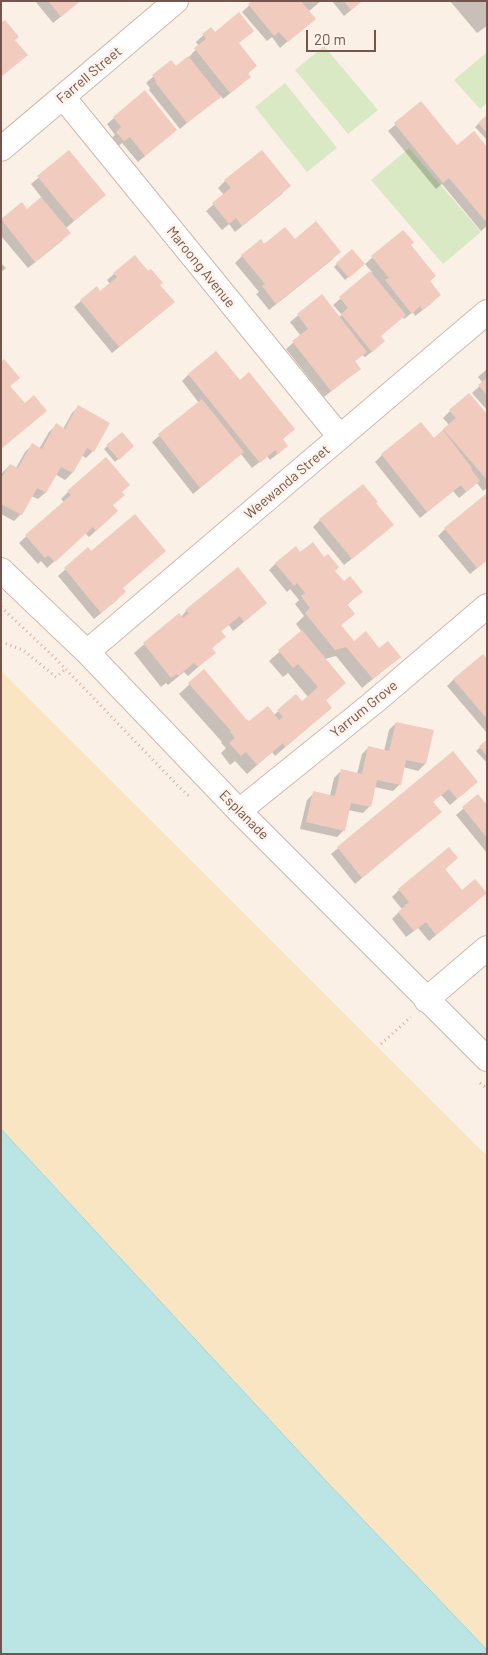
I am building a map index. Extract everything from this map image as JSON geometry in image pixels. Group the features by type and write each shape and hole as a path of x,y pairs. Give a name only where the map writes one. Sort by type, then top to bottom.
{"street":[{"name":"Farrell Street","path":"1,149 176,1"},
{"name":"Maroong Avenue","path":"63,97 340,437"},
{"name":"Weewanda Street","path":"86,652 487,312"},
{"name":"Esplanade","path":"1,570 86,652 239,810 419,1008 487,1059"},
{"name":"Yarrum Grove","path":"239,810 372,703 487,606"},
{"path":"419,1008 487,948"}],"path":[{"path":"1,642 23,650 56,676 65,670"},
{"path":"381,1044 419,1008"}],"green space":[{"path":"324,46 378,110 348,134 295,70"},
{"path":"487,52 487,103 480,109 454,80"},
{"path":"285,83 337,148 307,172 255,107"},
{"path":"409,148 481,232 443,264 371,180"}],"sand":[{"path":"1,671 487,1156 487,1650 327,1482 1,1129"}],"water":[{"path":"1,1129 327,1482 487,1650 487,1654 1,1654"}],"building":[{"path":"48,1 80,1 61,17"},
{"path":"252,1 301,1 316,19 288,42 279,32 274,36 248,4"},
{"path":"344,1 362,1 351,10"},
{"path":"239,12 254,31 239,43 257,66 248,73 251,77 230,93 194,48 206,39 202,34 211,27 215,32"},
{"path":"5,20 19,37 15,40 28,55 1,77 1,23"},
{"path":"188,56 221,97 187,123 155,82 152,75 171,60 176,66"},
{"path":"145,90 177,130 145,156 130,137 124,141 116,132 121,127 113,117"},
{"path":"421,101 457,145 474,131 487,147 487,223 449,178 443,183 394,123"},
{"path":"487,115 487,133 478,123"},
{"path":"69,150 106,195 74,221 37,176"},
{"path":"262,150 291,186 242,226 236,218 229,224 212,203 231,188 224,180"},
{"path":"41,197 71,233 35,262 1,219 22,202 27,209"},
{"path":"316,221 341,252 276,304 262,286 265,284 241,255 261,239 264,244 285,227 295,239"},
{"path":"403,230 414,242 411,245 436,276 430,281 441,295 423,310 420,306 412,314 385,280 389,278 371,256"},
{"path":"352,249 365,264 349,278 336,263"},
{"path":"135,255 148,271 151,269 163,283 160,285 175,302 119,347 80,300 97,286 100,291 117,277 113,273"},
{"path":"370,271 406,315 381,336 385,341 372,352 341,314 348,308 339,297"},
{"path":"322,294 367,352 355,361 361,369 331,391 292,341 308,329 297,314"},
{"path":"216,351 240,380 249,372 295,429 283,439 288,446 278,454 275,450 260,463 188,374"},
{"path":"4,359 20,378 10,386 25,403 34,395 47,411 1,449 1,362"},
{"path":"487,378 487,395 478,385"},
{"path":"469,393 487,414 487,480 443,429 456,418 449,410"},
{"path":"202,399 244,452 200,488 158,434"},
{"path":"78,405 110,423 94,452 87,448 73,473 61,467 46,493 37,488 22,515 1,504 1,478 10,464 18,468 32,443 42,449 56,423 65,429"},
{"path":"421,422 434,438 443,430 480,481 466,492 461,485 427,512 381,454"},
{"path":"122,432 134,446 119,460 106,445"},
{"path":"106,457 130,485 122,492 125,495 113,505 118,511 96,531 93,527 55,562 48,555 45,558 25,535 71,495 67,491"},
{"path":"363,484 394,525 352,559 319,519"},
{"path":"487,493 487,560 477,568 444,528"},
{"path":"135,514 166,551 123,588 126,592 101,613 64,568 88,547 91,551"},
{"path":"313,542 324,557 328,554 339,567 335,571 344,581 350,576 363,592 347,604 355,614 341,625 354,641 366,631 379,648 388,641 401,657 373,679 346,647 335,650 305,613 310,608 301,596 305,593 297,583 294,586 275,563 296,546 300,552"},
{"path":"238,567 267,603 244,622 240,616 221,631 226,637 212,648 216,653 198,667 194,663 178,676 177,674 171,678 143,643 179,613 183,618 189,613 185,610"},
{"path":"302,630 346,683 326,700 332,708 285,747 283,743 257,765 246,752 241,756 229,743 235,738 231,731 188,683 204,669 246,719 249,721 268,706 279,720 283,717 277,710 296,694 302,701 318,687 298,664 293,668 278,650"},
{"path":"483,654 487,659 487,719 453,679"},
{"path":"396,722 434,730 426,764 406,760 401,785 377,780 371,807 351,803 345,831 306,822 313,791 335,796 341,769 362,774 368,746 389,751"},
{"path":"487,740 487,756 479,746"},
{"path":"453,751 478,782 457,799 449,789 433,802 442,812 362,878 337,847"},
{"path":"478,794 487,805 487,838 462,807"},
{"path":"449,847 458,858 445,869 462,890 475,879 487,893 436,935 426,922 414,931 398,912 409,902 398,889"}]}
